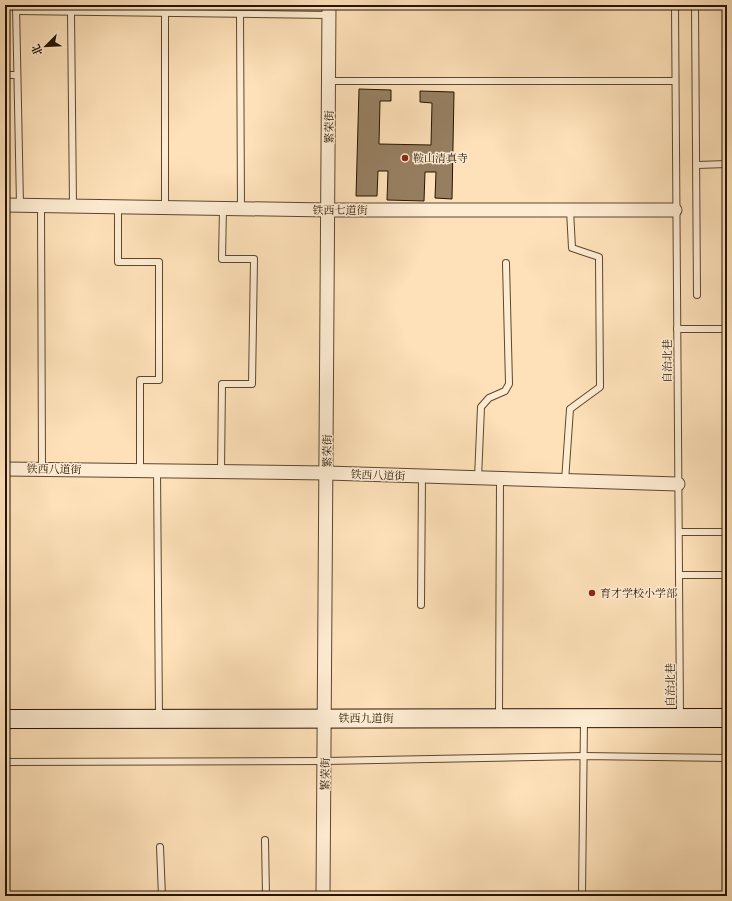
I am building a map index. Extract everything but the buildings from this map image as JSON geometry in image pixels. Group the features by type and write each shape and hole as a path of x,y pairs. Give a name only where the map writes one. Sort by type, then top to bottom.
{"main road":[{"name":"铁西九道街","path":"5,719 727,718"}],"street":[{"name":"繁荣街","path":"323,896 329,10"},
{"name":"铁西七道街","path":"5,205 328,210 675,210"},
{"name":"铁西八道街","path":"5,469 327,473 678,484"}],"lane":[{"path":"156,5 156,13"},
{"name":"自治北巷","path":"675,5 675,210 680,718"},
{"path":"695,5 697,295"},
{"path":"20,206 16,8 72,12 240,14 329,10"},
{"path":"72,12 73,206"},
{"path":"165,13 165,207"},
{"path":"240,14 241,208"},
{"path":"5,75 17,75"},
{"path":"329,81 675,81"},
{"path":"697,165 727,164"},
{"path":"41,205 42,469"},
{"path":"118,206 118,262 159,262 159,380 140,380 140,470"},
{"path":"221,472 222,384 252,384 254,259 222,259 223,208"},
{"path":"565,481 570,409 600,387 599,257 572,248 570,210"},
{"path":"478,478 481,407 489,398 505,391 509,384 506,263"},
{"path":"677,329 727,329"},
{"path":"158,471 158,719"},
{"path":"421,605 422,476"},
{"path":"499,718 500,478"},
{"path":"679,532 727,532"},
{"path":"679,575 727,575"},
{"path":"582,896 584,718"},
{"path":"5,762 325,761 584,756 727,758"},
{"path":"265,840 266,896"},
{"path":"160,848 162,896"}],"place":[{"name":"鞍山清真寺","path":"405,158"},
{"name":"育才学校小学部","path":"592,593"}]}
